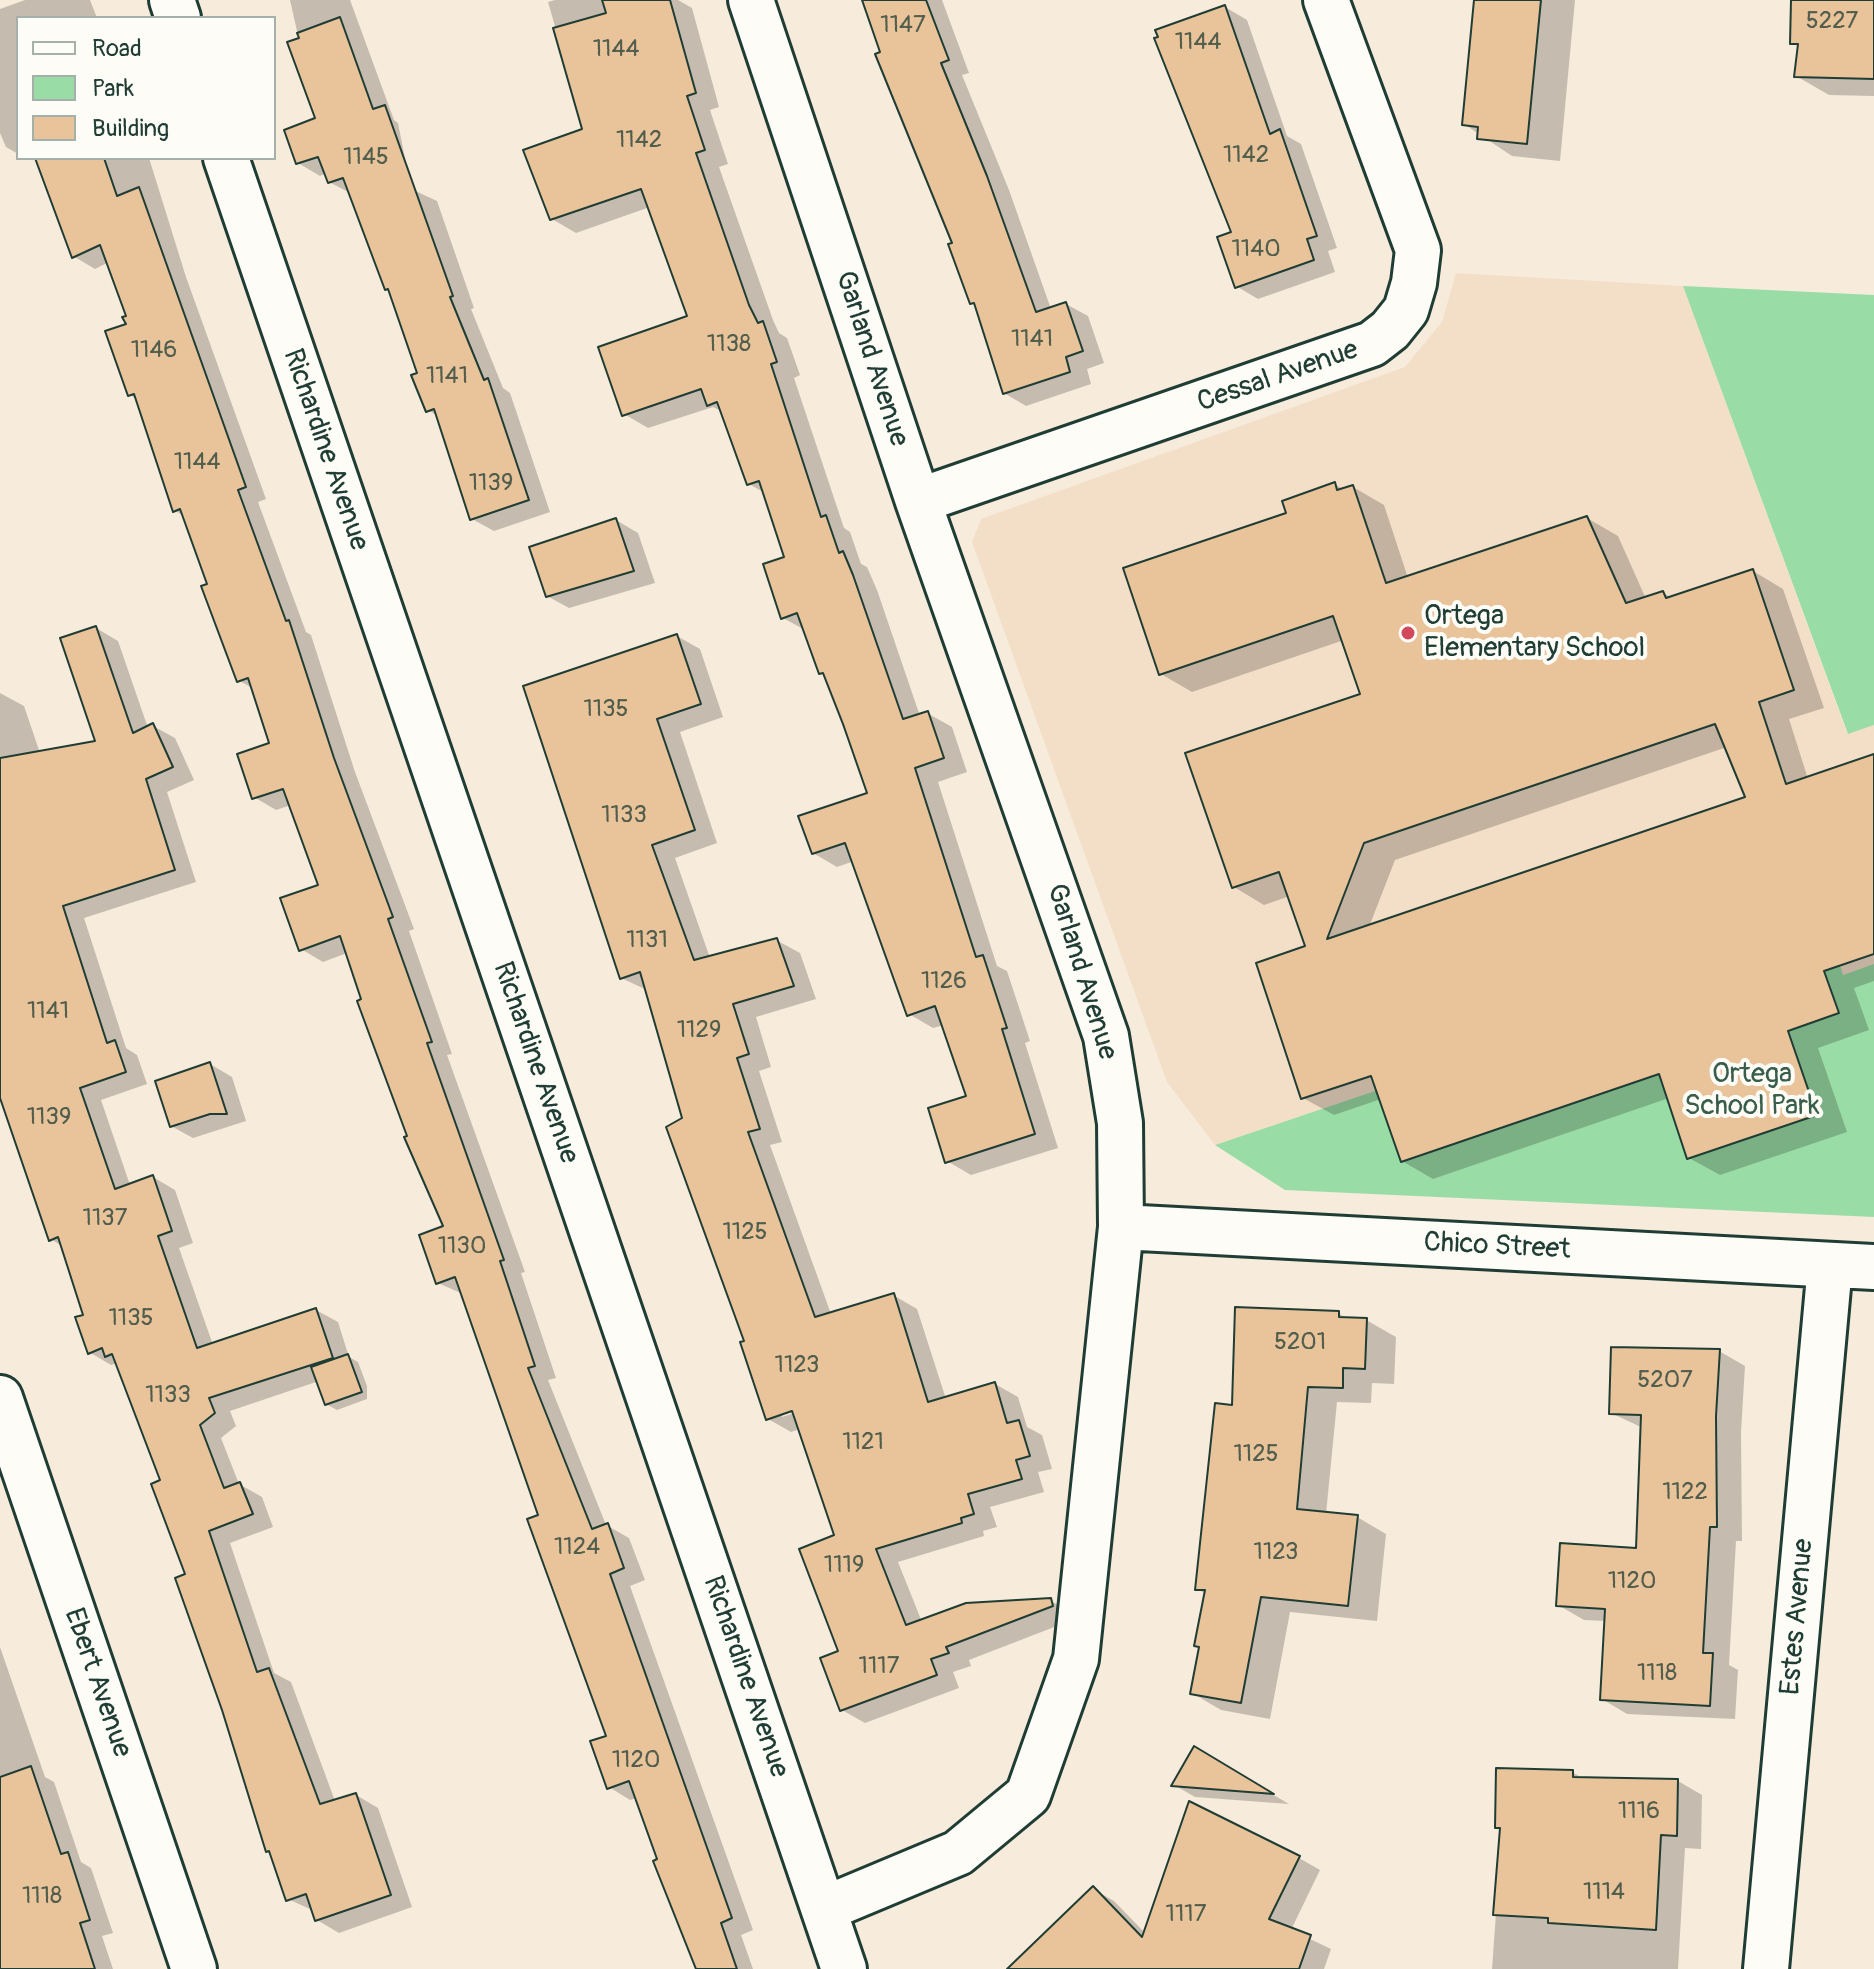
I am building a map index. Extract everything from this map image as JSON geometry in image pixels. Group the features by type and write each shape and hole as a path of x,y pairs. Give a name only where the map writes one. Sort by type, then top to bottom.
{"street":[{"name":"Garland Avenue","path":"751,0 918,501 1106,1036 1120,1123 1121,1227 1076,1659 1028,1795 958,1853 824,1909"},
{"name":"Cessal Avenue","path":"918,501 1372,344 1390,330 1406,310 1414,283 1418,250 1326,0"},
{"name":"Richardine Avenue","path":"227,160 844,1969"},
{"name":"Chico Street","path":"1121,1227 1874,1267"},
{"name":"Estes Avenue","path":"1766,1969 1830,1265"},
{"name":"Ebert Avenue","path":"0,1398 194,1969"}],"shaded area":[{"name":"Ortega Elementary School","path":"1456,273 1683,286 1847,733 1874,725 1874,964 1843,975 1830,937 1215,1145 1167,1082 972,542 981,519 1405,367 1442,322"}],"green space":[{"path":"1683,286 1874,295 1874,725 1848,734"},
{"name":"Ortega School Park","path":"1831,937 1843,975 1874,964 1874,1217 1285,1190 1215,1145"}],"building":[{"path":"602,0 670,0 696,93 687,96 705,150 696,153 749,305 758,323 763,321 777,362 771,364 821,517 826,515 839,553 843,551 853,575 903,719 928,711 944,758 915,768 976,957 983,955 1007,1028 1002,1029 1035,1134 945,1163 928,1108 966,1096 935,1006 907,1016 845,843 812,854 798,816 867,793 843,724 823,673 819,674 797,613 781,619 763,564 784,557 759,481 747,485 717,402 707,406 701,389 622,416 598,347 687,316 641,189 550,220 523,150 582,129 553,28 606,13"},
{"path":"862,0 926,0 949,60 941,63 987,176 1036,312 1066,302 1083,351 1066,357 1070,372 1003,394 974,303 970,304 948,244 952,243 875,54 880,52"},
{"path":"1474,0 1541,0 1527,144 1477,139 1478,127 1462,125"},
{"path":"1791,0 1874,0 1874,79 1794,77 1798,44 1790,44"},
{"path":"1225,5 1270,134 1280,129 1317,236 1307,239 1314,260 1235,288 1217,237 1231,232 1154,38 1158,37 1155,30"},
{"path":"340,17 373,109 385,105 453,296 450,297 484,380 488,378 529,500 470,520 434,409 426,412 411,375 417,373 388,289 385,290 343,178 328,183 318,157 296,164 284,130 315,118 287,42 299,38 297,33"},
{"path":"36,160 105,160 117,196 139,187 246,487 238,490 286,621 289,620 334,758 393,917 388,919 432,1042 427,1043 504,1260 500,1261 535,1366 528,1368 592,1529 608,1523 624,1568 610,1574 732,1918 721,1923 737,1969 696,1969 653,1861 657,1859 629,1781 607,1789 590,1741 606,1736 527,1519 538,1515 455,1277 436,1284 419,1235 443,1226 404,1137 407,1136 357,1001 361,999 340,936 299,951 280,898 318,885 283,789 252,799 237,754 269,743 248,678 237,682 201,586 207,584 180,509 173,512 134,394 128,396 105,331 126,324 122,317 126,316 100,245 72,258"},
{"path":"1335,482 1337,490 1353,485 1386,583 1587,516 1626,603 1663,591 1666,598 1753,569 1794,690 1759,702 1786,784 1874,754 1874,954 1824,971 1839,1013 1788,1031 1817,1115 1687,1159 1659,1074 1401,1162 1371,1076 1301,1099 1256,963 1305,946 1279,872 1232,888 1185,753 1360,694 1333,616 1159,675 1123,568 1286,513 1282,501","holes":["1715,724 1745,797 1327,939 1364,843"]},
{"path":"616,518 634,571 546,597 529,547"},
{"path":"96,626 133,733 153,723 173,767 146,779 175,870 63,906 107,1043 115,1040 126,1072 80,1088 115,1189 153,1175 172,1231 158,1236 197,1348 316,1308 333,1358 209,1398 215,1413 200,1425 224,1488 240,1482 253,1514 209,1531 257,1672 269,1668 320,1804 356,1793 391,1895 315,1921 306,1894 286,1901 269,1851 266,1852 222,1710 175,1578 185,1574 151,1484 160,1480 112,1354 105,1357 102,1348 88,1354 75,1317 83,1315 58,1237 49,1241 0,1098 0,758 95,741 60,638"},
{"path":"677,634 701,704 657,719 695,830 652,845 694,960 777,938 794,986 733,1004 749,1054 737,1058 760,1129 748,1132 815,1317 894,1293 928,1402 995,1382 1007,1423 1019,1420 1030,1456 1016,1460 1022,1479 968,1494 974,1514 961,1518 962,1523 876,1549 906,1625 966,1603 1051,1598 1053,1606 946,1647 949,1653 931,1659 937,1675 840,1711 820,1658 838,1651 799,1549 834,1535 792,1411 766,1420 740,1342 744,1341 666,1127 682,1118 640,972 620,979 523,686"},
{"path":"210,1062 227,1114 210,1114 170,1127 155,1081"},
{"path":"1235,1307 1339,1311 1339,1317 1367,1318 1365,1369 1343,1368 1343,1388 1308,1387 1297,1509 1358,1515 1348,1606 1261,1597 1241,1703 1190,1694 1199,1647 1194,1646 1205,1590 1195,1590 1215,1403 1232,1405"},
{"path":"1611,1347 1720,1349 1716,1416 1717,1527 1710,1527 1703,1653 1713,1653 1710,1706 1600,1700 1605,1609 1556,1606 1560,1543 1636,1548 1641,1415 1609,1414"},
{"path":"348,1354 362,1392 325,1405 311,1367"},
{"path":"1194,1746 1274,1794 1171,1786"},
{"path":"31,1766 61,1854 68,1852 90,1920 80,1923 95,1969 0,1969 0,1777"},
{"path":"1496,1768 1573,1770 1573,1777 1678,1779 1677,1836 1661,1835 1656,1930 1548,1923 1548,1918 1493,1915 1500,1828 1495,1828"},
{"path":"1189,1801 1300,1856 1269,1919 1311,1935 1299,1969 1007,1969 1093,1886 1142,1937"}],"place":[{"name":"Ortega Elementary School","path":"1408,633"}]}
